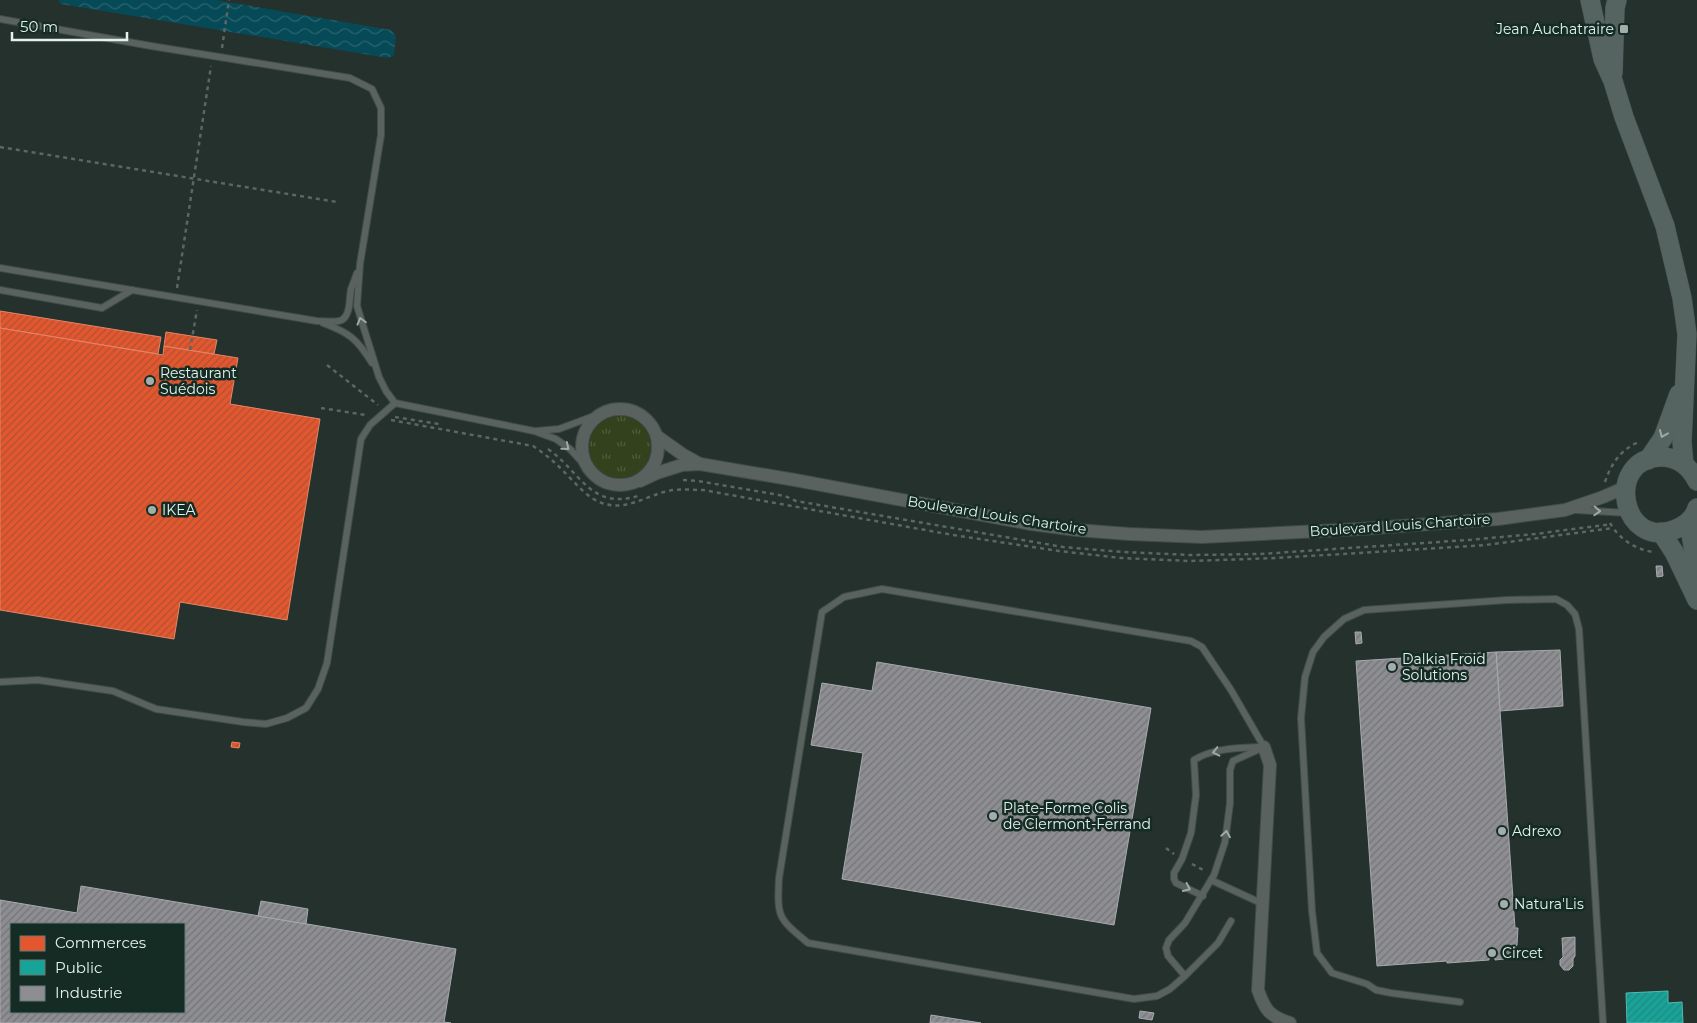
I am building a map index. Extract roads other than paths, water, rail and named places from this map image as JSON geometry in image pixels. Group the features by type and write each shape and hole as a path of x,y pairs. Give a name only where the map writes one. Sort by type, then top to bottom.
{"main road":[{"path":"1590,0 1602,59 1613,81 1624,117 1665,226 1682,298 1687,334 1682,442 1684,464"},
{"path":"1613,81 1614,8 1617,0"},
{"path":"1648,460 1663,438 1686,374"},
{"path":"1693,514 1681,527 1672,531 1661,532 1643,527 1635,521 1626,505 1626,487 1630,475 1638,466 1648,460 1660,457 1684,464 1692,471 1697,481"},
{"path":"1693,514 1697,572"},
{"path":"1661,532 1674,552 1697,600"}],"street":[{"path":"640,481 649,473 656,462 659,450 658,437 653,426 644,417 624,408 612,409 602,413 593,420 586,430 582,452 585,463 601,481 614,485 627,485 640,481 657,473 682,465 700,464"},
{"path":"658,437 700,464"},
{"name":"Boulevard Louis Chartoire","path":"700,464 1031,524 1129,534 1202,537 1360,529 1498,519 1565,510 1626,487"},
{"path":"1264,747 1270,765 1258,990 1263,1004 1274,1018 1290,1023"}],"lane":[{"path":"0,19 350,78 372,89 381,108 381,135 360,264 357,306 375,368"},
{"path":"0,268 318,321 340,321 345,318 348,311 351,289 360,264"},
{"path":"0,290 102,308 132,290"},
{"path":"318,321 349,334 358,341 375,368 386,391 395,403 534,431 556,439 570,449 591,472"},
{"path":"0,682 38,680 113,691 156,709 266,724 287,718 306,708 318,689 326,663 361,439 370,425 395,403"},
{"path":"534,431 559,429 602,413"},
{"path":"1565,510 1630,513"},
{"path":"1232,921 1218,943 1170,989 1158,996 1134,999 808,943 784,923 778,906 779,878 822,612 844,597 882,589 1191,640 1202,647 1231,690 1264,747"},
{"path":"1460,1002 1376,990 1367,984 1332,973 1317,953 1312,911 1301,718 1304,677 1313,652 1324,637 1344,619 1364,610 1507,600 1556,599 1567,605 1575,614 1579,629 1603,1023"},
{"path":"1185,976 1168,956 1166,948 1169,940 1185,923 1211,880 1225,842 1230,804 1230,770 1233,761 1264,747"},
{"path":"1202,896 1176,883 1174,879 1174,873 1182,860 1191,833 1196,795 1194,760 1208,754 1234,748 1264,747"},
{"path":"1211,880 1263,904"}],"water":[{"path":"58,0 216,0 391,30 396,36 394,55 388,58 61,4"}],"place":[{"name":"Jean Auchatraire","path":"1624,29"},
{"name":"Restaurant Suédois","path":"150,381"},
{"name":"IKEA","path":"152,510"},
{"name":"Dalkia Froid Solutions","path":"1392,667"},
{"name":"Plate-Forme Colis de Clermont-Ferrand","path":"993,816"},
{"name":"Adrexo","path":"1502,831"},
{"name":"Natura'Lis","path":"1504,904"},
{"name":"Circet","path":"1492,953"}]}
